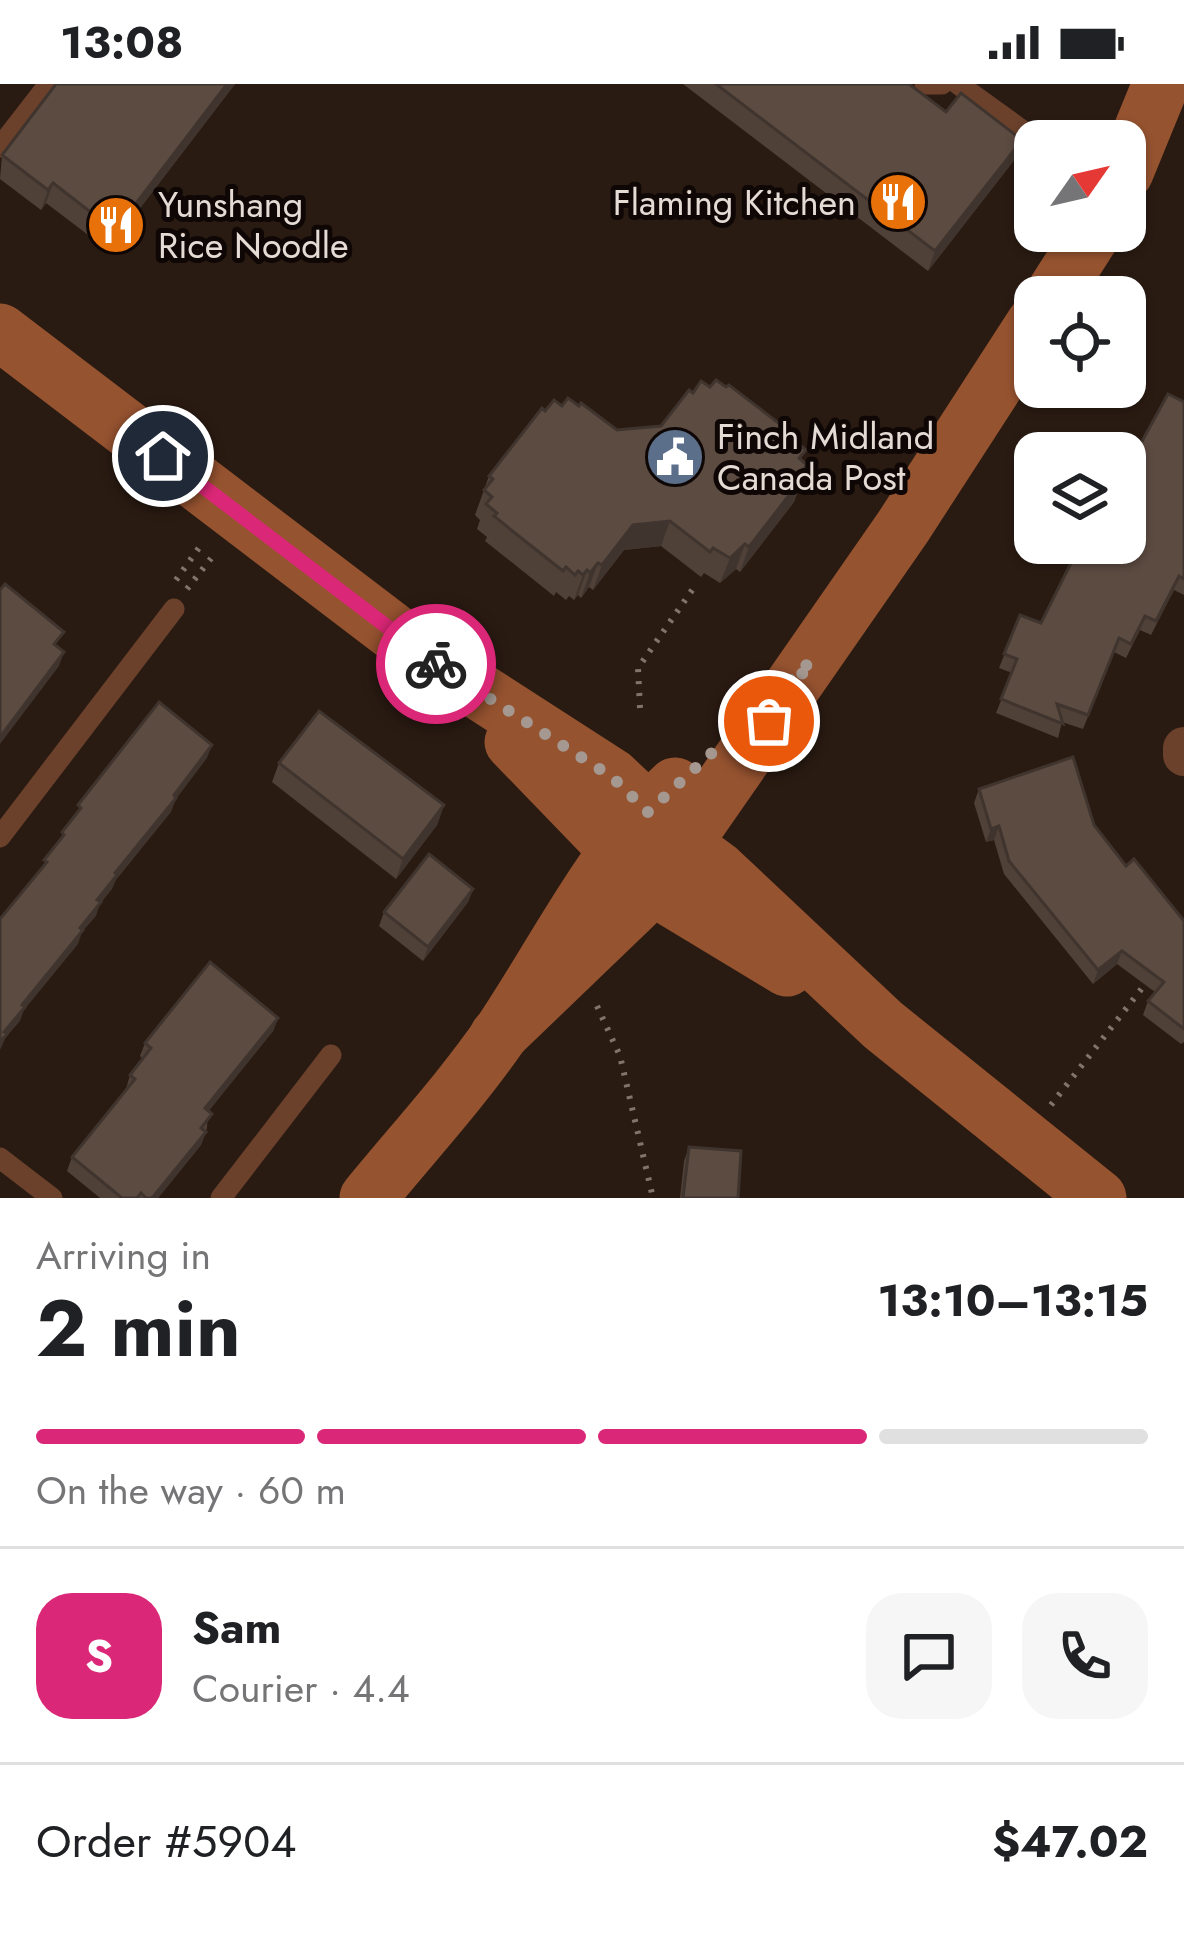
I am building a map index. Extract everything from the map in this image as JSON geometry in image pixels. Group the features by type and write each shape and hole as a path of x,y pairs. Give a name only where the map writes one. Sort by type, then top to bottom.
{"main road":[{"path":"1146,121 1161,84"},
{"path":"0,332 429,659 583,812 650,849 718,870 883,1025 1098,1198"},
{"path":"368,1198 650,849 811,661 1014,355"}],"lane":[{"path":"0,147 50,84"},
{"path":"925,84 942,84"},
{"path":"958,84 1014,124"},
{"path":"0,837 174,609"},
{"path":"221,1198 331,1055"},
{"path":"0,1158 52,1198"}],"path":[{"path":"236,511 174,609 163,597 236,511"},
{"path":"640,708 638,668 698,583"},
{"path":"1084,1065 1156,969"},
{"path":"600,1011 620,1056 653,1198"}],"building":[{"path":"56,84 227,84 115,231 53,183 48,190 2,155"},
{"path":"716,84 909,84 946,112 961,93 1014,134 1014,150 935,251"},
{"path":"716,380 798,438 795,441 806,450 799,458 807,465 799,475 803,477 749,547 745,544 730,558 713,548 710,552 670,521 633,525 602,565 575,575 520,537 486,504 492,497 484,490 493,479 489,476 542,408 545,411 554,400 562,406 568,398 581,403 617,430 661,426 689,390 693,393 701,381 710,387"},
{"path":"1168,394 1184,402 1184,579 1179,576 1156,621 1145,616 1131,644 1119,638 1088,715 1057,704 1063,724 1001,699 1017,659 1004,654 1020,615 1041,623 1070,564 1146,564 1146,434"},
{"path":"5,584 64,632 54,644 64,652 0,737 0,590"},
{"path":"159,702 212,745 115,873 83,930 22,1005 25,1007 0,1042 0,919 47,862 44,860 81,808 78,805"},
{"path":"319,711 444,805 403,859 279,763"},
{"path":"1073,757 1094,825 1126,866 1134,859 1184,921 1184,1029 1148,1001 1164,982 1122,951 1098,970 1009,861 999,826 991,829 979,789"},
{"path":"429,854 473,889 428,947 384,912"},
{"path":"210,962 278,1018 205,1108 212,1114 201,1128 206,1132 152,1198 141,1193 137,1198 122,1198 72,1157 135,1079 130,1075 151,1048 145,1043"},
{"path":"689,1147 741,1151 738,1198 683,1198"}],"way so far":[{"path":"436,664 612,777 648,812 811,661 769,721"}],"place":[{"name":"Flaming Kitchen","path":"898,202"},
{"name":"Yunshang Rice Noodle","path":"116,225"},
{"name":"Finch Midland Canada Post","path":"675,457"}],"route":[{"path":"163,456 436,664"}]}
